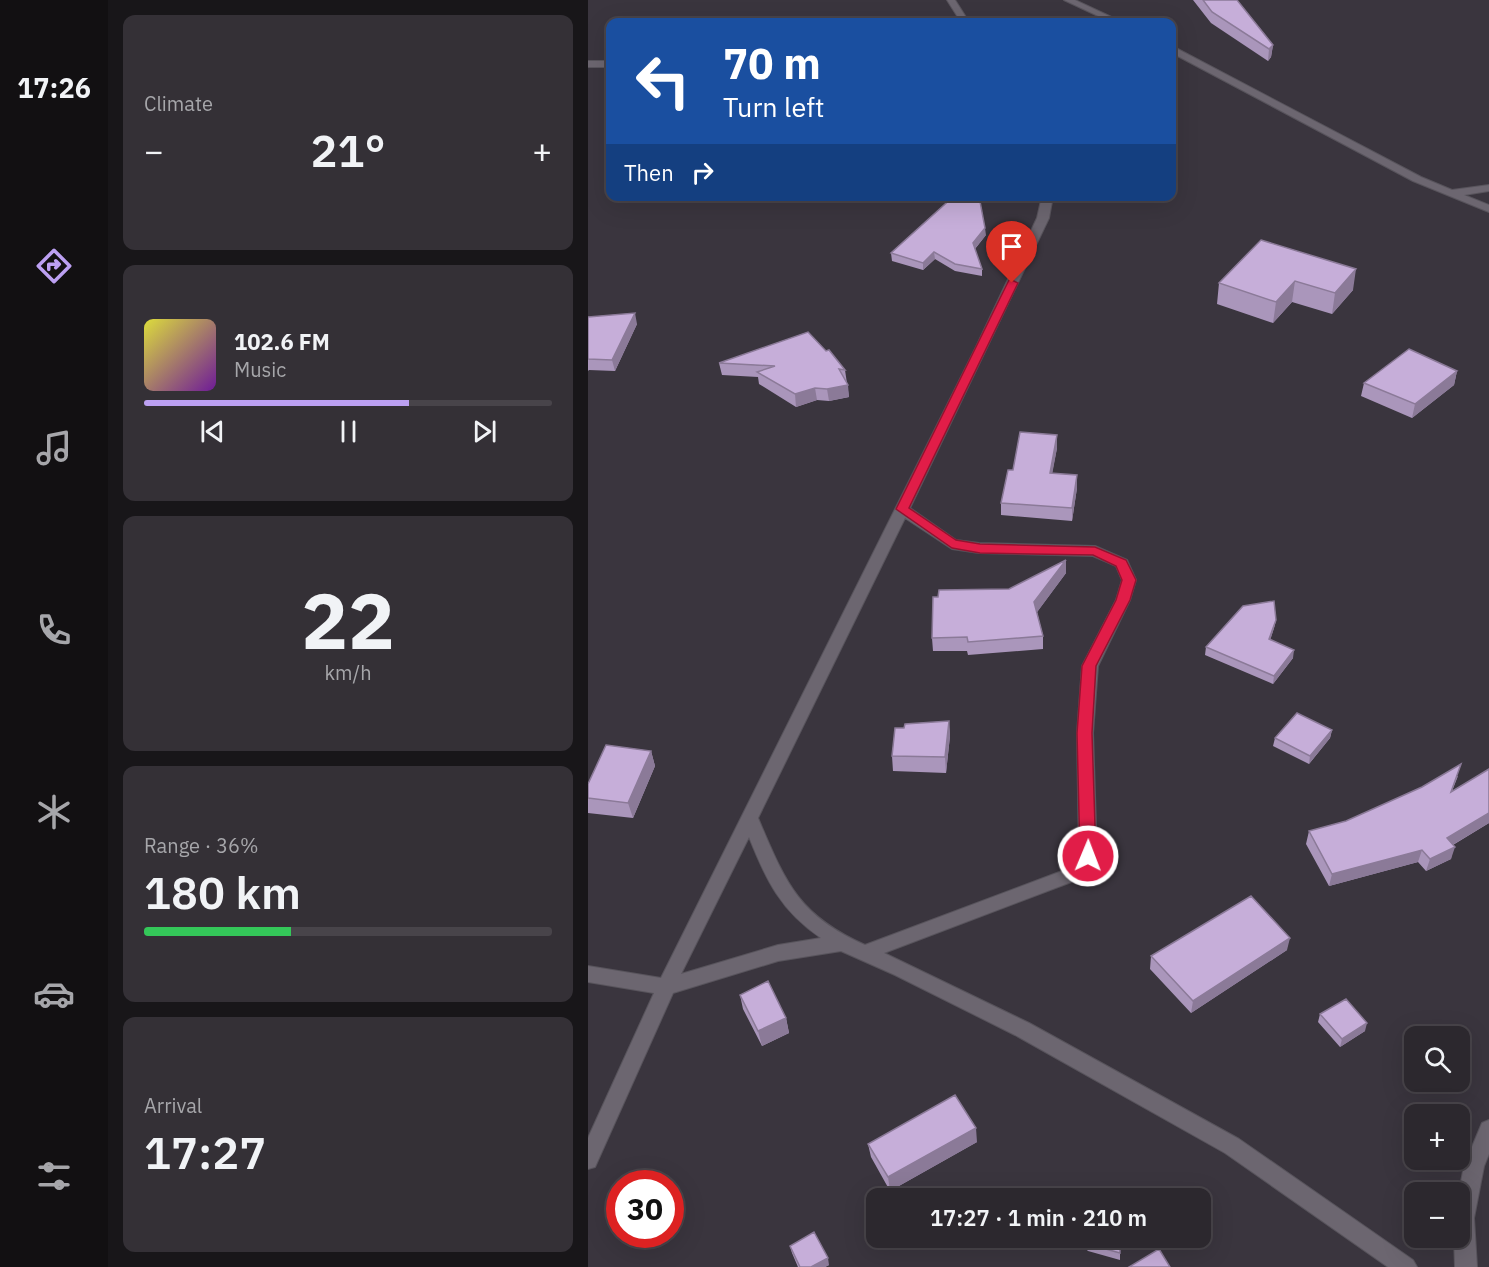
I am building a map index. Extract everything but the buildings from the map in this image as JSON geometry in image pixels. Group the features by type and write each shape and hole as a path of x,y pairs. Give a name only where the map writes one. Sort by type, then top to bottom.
{"street":[{"path":"951,0 962,18"},
{"path":"1068,0 1108,18"},
{"path":"1176,51 1417,179 1489,209"},
{"path":"588,64 606,64"},
{"path":"1452,194 1489,188"},
{"path":"588,1160 666,987 1038,229 1046,201"},
{"path":"866,952 1068,876 1088,856 1084,733 1089,666 1123,600 1129,580 1122,563 1095,551 980,548 952,544 902,509"},
{"path":"750,819 769,867 788,899 810,921 842,944 866,952 1022,1029 1232,1146 1406,1267"},
{"path":"588,974 666,987 778,953 799,948 842,944"},
{"path":"1466,1267 1464,1218 1474,1166 1489,1129"}],"route":[{"path":"1012,283 902,509 952,544 980,548 1095,551 1122,563 1129,580 1123,600 1089,666 1084,733 1088,856"}]}
